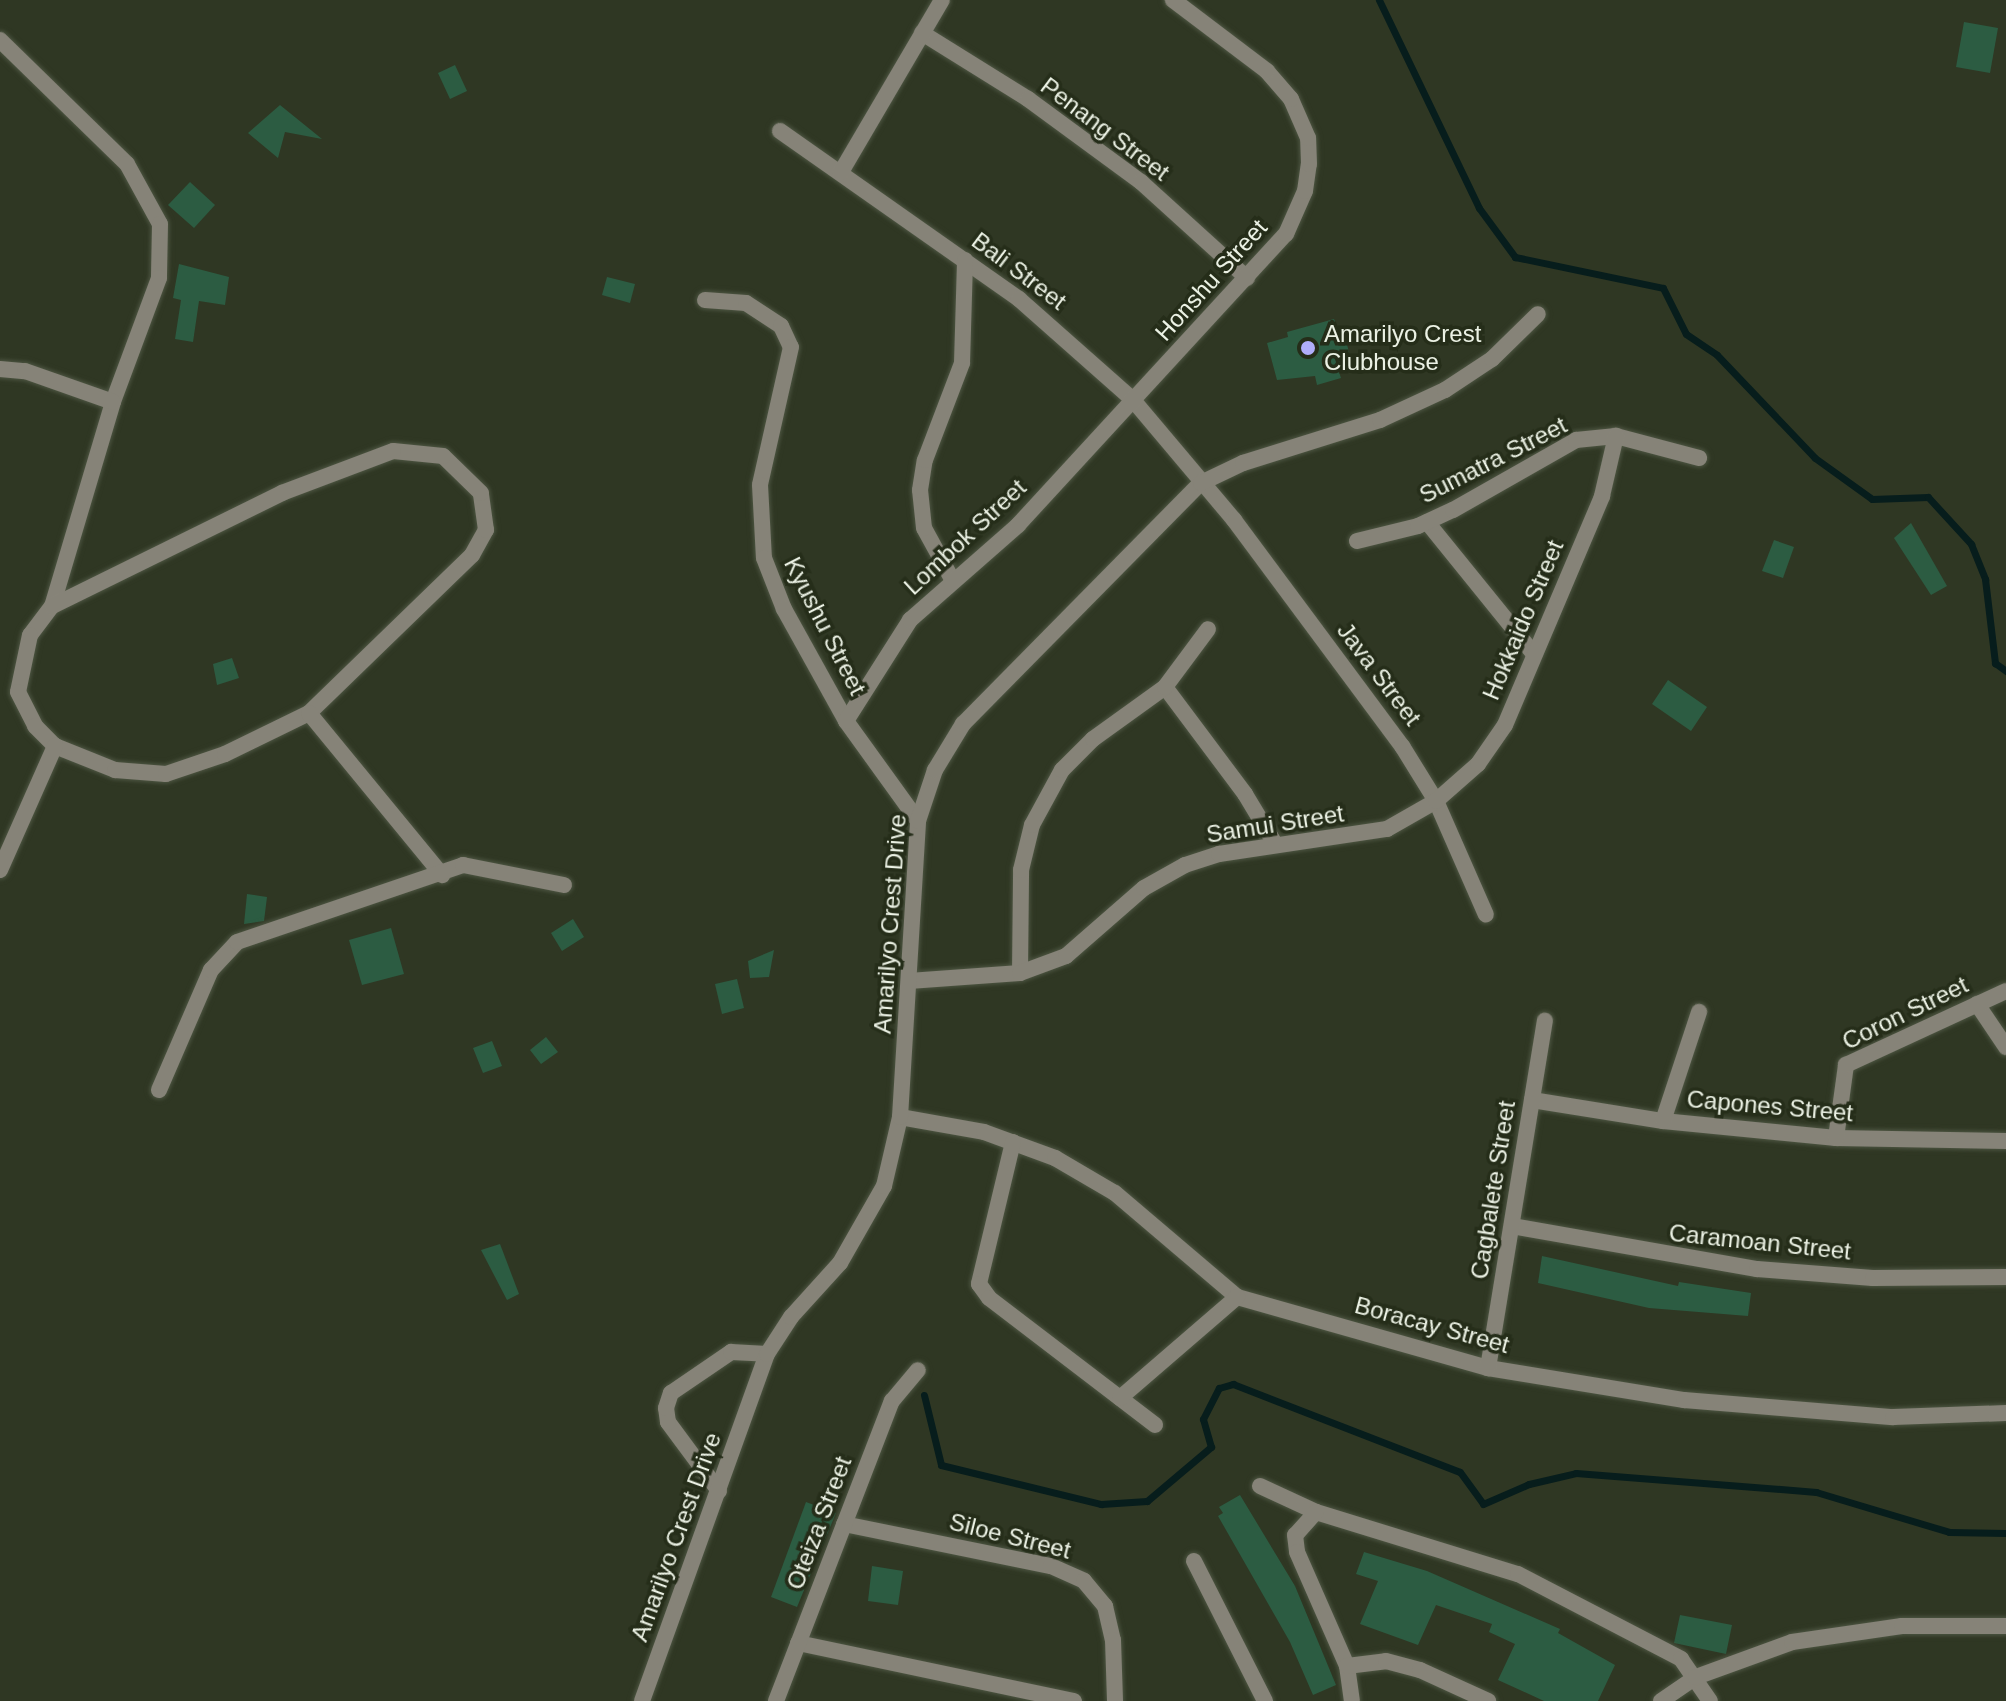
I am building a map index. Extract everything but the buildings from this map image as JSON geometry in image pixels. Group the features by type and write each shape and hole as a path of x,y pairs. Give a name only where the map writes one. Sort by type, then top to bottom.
{"street":[{"path":"841,172 942,0"},
{"name":"Honshu Street","path":"1133,400 1286,234 1305,191 1308,138 1291,99 1267,71 1173,0"},
{"name":"Penang Street","path":"922,33 1028,99 1141,182 1247,278"},
{"path":"0,40 127,164 160,224 159,278 113,402 52,606 30,635 18,692 35,726 55,746 115,770 166,774 225,754 309,713 472,555 486,530 481,493 443,456 393,451 282,493 52,606"},
{"name":"Bali Street","path":"780,131 1055,327 1133,400 1201,483"},
{"path":"953,581 924,528 920,490 925,460 962,363 965,260"},
{"name":"Kyushu Street","path":"705,300 746,303 781,326 791,347 760,485 764,558 784,609 846,721 918,821"},
{"name":"Amarilyo Crest Drive","path":"642,1701 767,1354 791,1317 840,1263 884,1186 900,1117 918,821 935,770 963,724 1201,483 1243,463 1380,420 1445,390 1492,359 1538,314"},
{"path":"0,369 25,371 113,402"},
{"name":"Lombok Street","path":"846,721 910,620 1018,525 1133,400"},
{"name":"Sumatra Street","path":"1357,541 1427,522 1576,440 1616,436 1699,458"},
{"name":"Hokkaido Street","path":"1436,801 1478,764 1505,725 1602,496 1616,436"},
{"name":"Java Street","path":"1201,483 1393,733 1436,801 1486,915"},
{"path":"1427,522 1534,654"},
{"path":"1020,973 1021,870 1032,825 1062,770 1093,739 1165,687 1208,629"},
{"path":"1165,687 1245,794 1275,844"},
{"path":"309,713 442,875"},
{"path":"0,870 55,746"},
{"name":"Samui Street","path":"909,981 1020,973 1066,956 1144,888 1185,865 1275,844 1387,829 1436,801"},
{"path":"159,1090 211,970 237,942 442,875 463,865 488,866 564,885"},
{"name":"Coron Street","path":"1836,1138 1846,1065 2006,991"},
{"path":"1977,1004 2006,1047"},
{"path":"1663,1121 1699,1012"},
{"name":"Cagbalete Street","path":"1488,1368 1545,1021"},
{"name":"Capones Street","path":"1532,1100 1663,1121 1836,1138 2006,1141"},
{"name":"Boracay Street","path":"900,1117 1013,1142 1055,1158 1115,1193 1237,1297 1488,1368 1684,1400 1893,1417 2006,1413"},
{"path":"1013,1142 979,1284 989,1298 1155,1425"},
{"name":"Caramoan Street","path":"1512,1226 1757,1269 1873,1278 2006,1277"},
{"path":"1120,1398 1237,1297"},
{"path":"719,1491 668,1422 666,1408 671,1393 731,1352 767,1354"},
{"name":"Oteiza Street","path":"776,1701 892,1401 918,1370"},
{"path":"1260,1486 1316,1512 1518,1574 1658,1644 1696,1677 1710,1701"},
{"path":"1316,1512 1295,1535 1297,1552 1347,1666 1352,1701"},
{"name":"Siloe Street","path":"844,1524 1051,1566 1084,1581 1105,1606 1113,1640 1115,1701"},
{"path":"1194,1561 1265,1701"},
{"path":"1661,1701 1696,1677 1792,1642 1902,1626 2006,1626"},
{"path":"798,1643 1074,1701"},
{"path":"1347,1666 1386,1661 1420,1670 1488,1701"}],"waterway":[{"path":"1379,0 1479,208 1515,257 1663,288 1686,334 1717,355 1815,458 1872,499 1928,497 1971,544 1985,579 1995,663 2006,671"},
{"path":"924,1395 941,1465 1101,1504 1147,1501 1211,1447 1203,1419 1219,1388 1233,1384 1460,1472 1483,1504 1529,1484 1576,1473 1816,1492 1949,1532 2006,1533"}],"place":[{"name":"Amarilyo Crest Clubhouse","path":"1308,348"}]}
